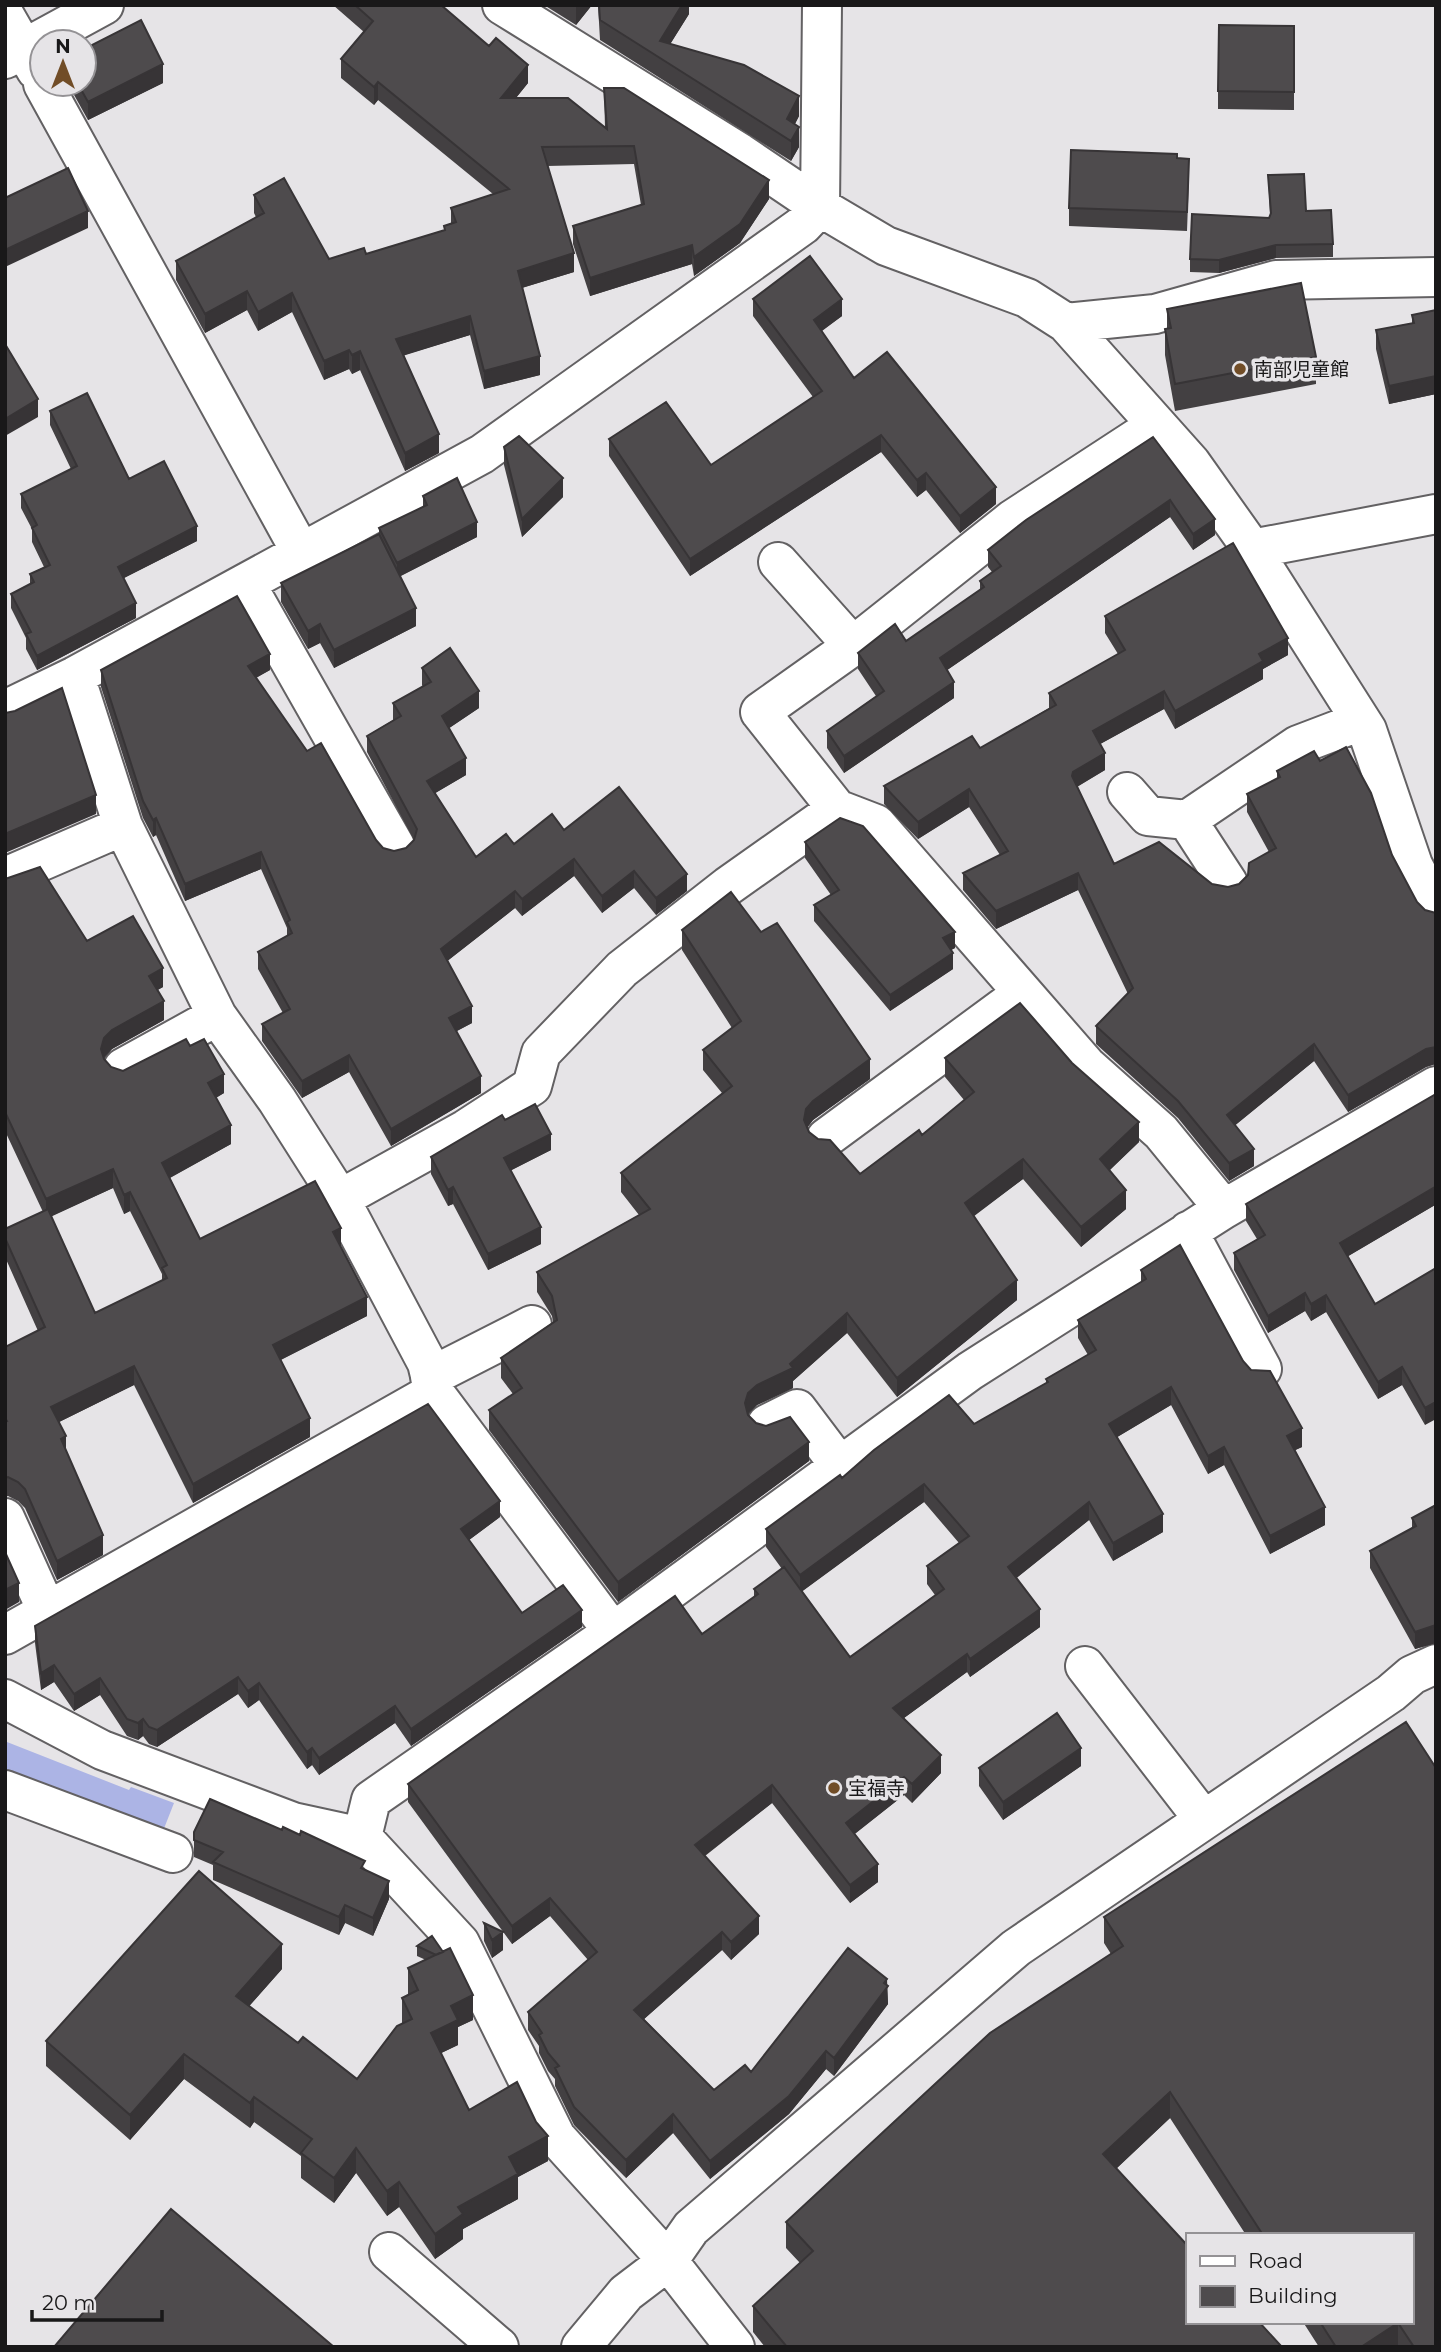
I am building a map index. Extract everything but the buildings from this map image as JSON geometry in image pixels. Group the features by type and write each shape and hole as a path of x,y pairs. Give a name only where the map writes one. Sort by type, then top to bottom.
{"street":[{"path":"28,63 11,41 104,5"},
{"path":"502,5 886,246 1027,299 1066,323 1191,463 1252,549 1361,721 1413,865 1436,909"},
{"path":"5,710 75,676 482,454 803,225 820,207 822,5"},
{"path":"51,98 302,554"},
{"path":"1066,323 1156,314 1276,280 1436,277"},
{"path":"1157,425 1013,519 853,646 760,712 837,809 876,824 1087,1066 1161,1132 1224,1209"},
{"path":"1252,549 1436,514"},
{"path":"778,562 853,646"},
{"path":"246,584 395,846"},
{"path":"75,676 122,826 217,1016 277,1100 340,1199 427,1363 432,1385 613,1632"},
{"path":"1127,792 1148,816 1187,820 1298,745 1361,721"},
{"path":"340,1199 466,1129 532,1086 541,1053 622,969 728,886 837,809"},
{"path":"1187,820 1228,883"},
{"path":"5,877 122,826"},
{"path":"826,1138 1023,993"},
{"path":"123,1068 217,1016"},
{"path":"362,1837 371,1800 613,1632 970,1371 1188,1231 1436,1086"},
{"path":"1188,1231 1262,1369"},
{"path":"5,1635 532,1325"},
{"path":"767,1424 797,1409 840,1466"},
{"path":"5,1518 47,1611"},
{"path":"581,2347 626,2293 667,2261 691,2228 1016,1948 1391,1693 1412,1675 1436,1664"},
{"path":"1085,1666 1204,1820"},
{"path":"5,1699 102,1750 293,1822 362,1837 460,1943 556,2137 667,2261 735,2347"},
{"path":"5,1790 173,1853"},
{"path":"389,2252 499,2347"}],"water":[{"path":"7,1742 129,1790 131,1787 174,1803 163,1831 5,1773"}],"place":[{"name":"南部児童館","path":"1240,369"},
{"name":"宝福寺","path":"834,1788"}]}
